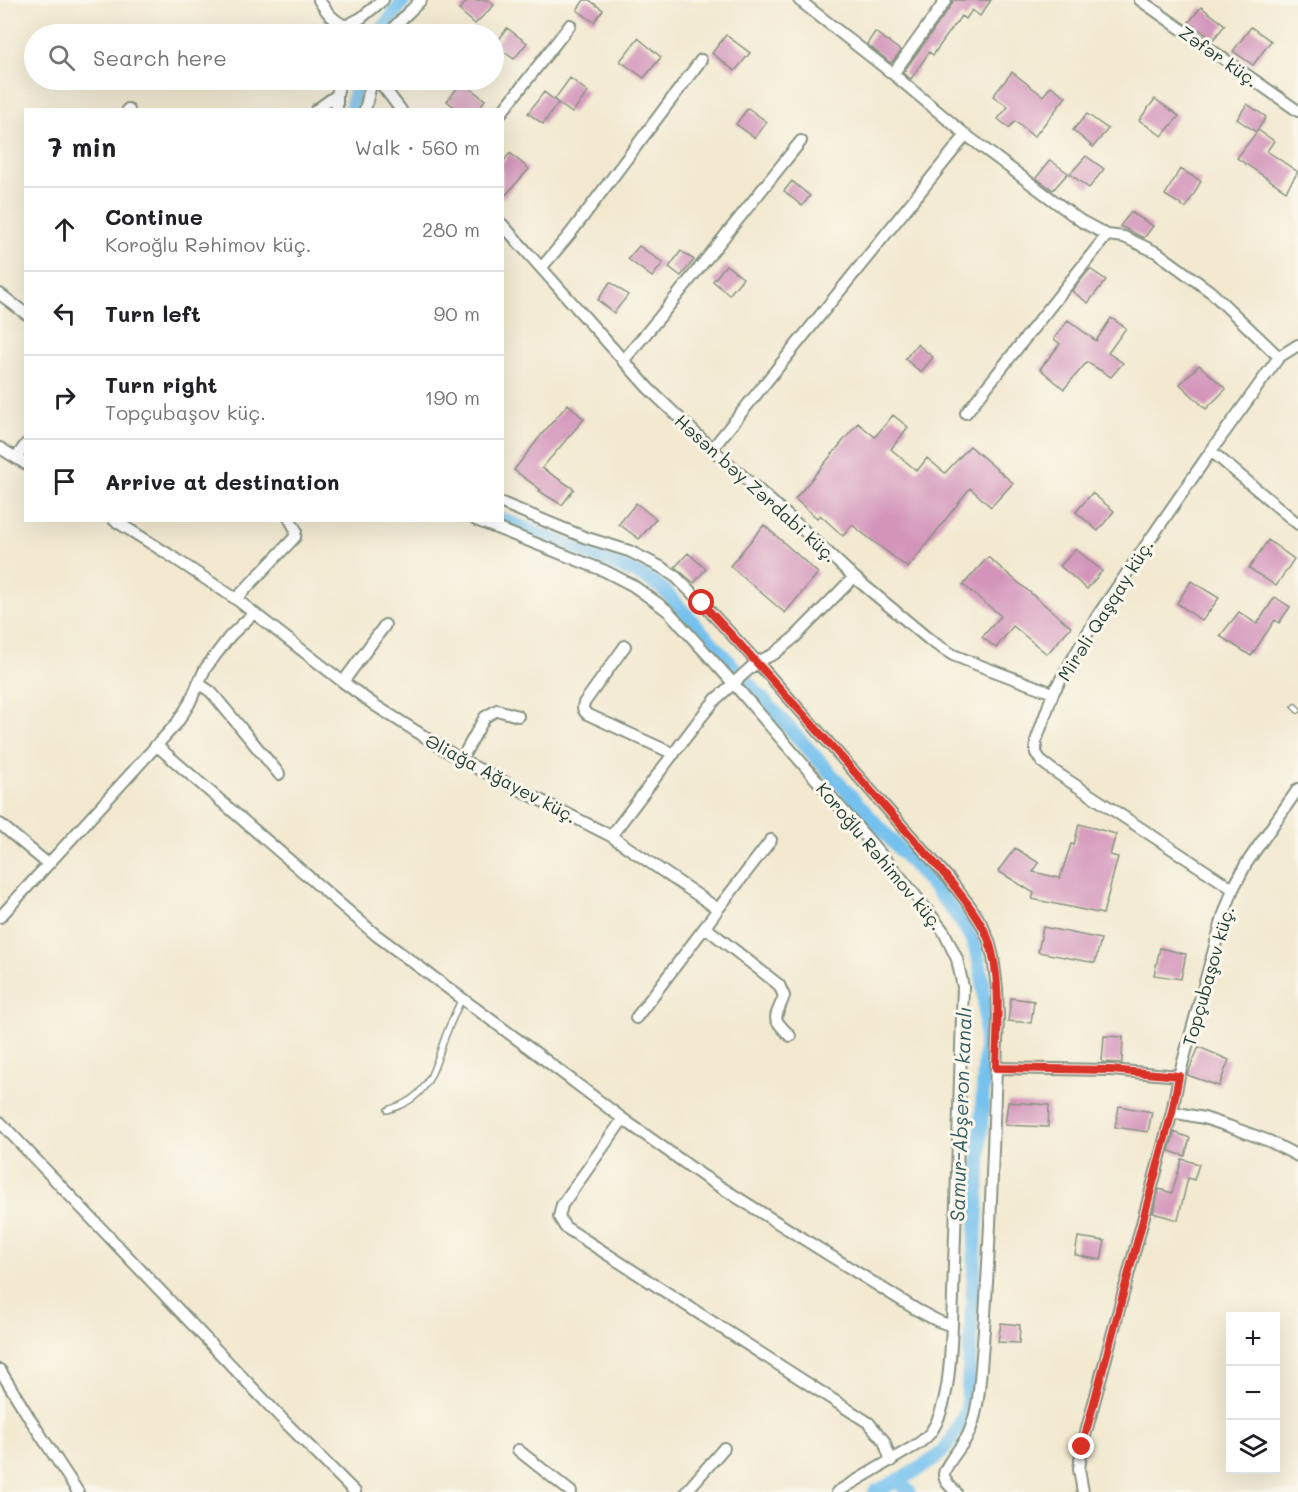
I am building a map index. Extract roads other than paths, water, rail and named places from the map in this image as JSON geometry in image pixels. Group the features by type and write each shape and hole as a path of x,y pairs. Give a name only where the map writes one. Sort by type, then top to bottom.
{"street":[{"path":"319,0 340,24"},
{"path":"354,24 382,0"},
{"path":"397,24 421,0"},
{"path":"799,0 966,135 1081,221 1107,235 1124,237 1158,253 1211,292 1279,357"},
{"path":"893,74 946,0"},
{"name":"Zəfər küç.","path":"1140,0 1298,111"},
{"path":"504,109 570,25"},
{"path":"542,267 570,234 701,60"},
{"path":"337,108 338,90"},
{"path":"365,108 369,90"},
{"path":"386,90 399,108"},
{"path":"319,108 337,95"},
{"path":"712,449 966,135"},
{"path":"623,361 801,141"},
{"name":"Həsən bəy Zərdabi küç.","path":"504,226 648,388 854,577 931,641 953,655 1053,693"},
{"path":"966,413 1107,235"},
{"path":"0,294 24,312"},
{"name":"Mirəli Qaşqay küç.","path":"1233,889 1042,762 1036,753 1036,741 1053,693 1098,615 1279,357 1298,345"},
{"path":"0,448 21,461"},
{"path":"1212,451 1298,524"},
{"name":"Koroğlu Rəhimov küç.","path":"504,504 584,537 629,551 676,577 757,662 949,879 982,925 993,957 998,1017 985,1318 978,1404 967,1437 944,1473 946,1482 956,1492"},
{"name":"Əliağa Ağayev küç.","path":"117,522 236,599 376,706 461,760 611,836 718,909"},
{"path":"236,599 295,537 296,530 291,522"},
{"name":"Koroğlu Rəhimov küç.","path":"481,522 605,571 632,585 669,612 733,683 924,906 944,932 957,959 963,987 949,1379 937,1421 925,1439 837,1492"},
{"path":"611,836 702,716 733,683 757,662 774,654 795,637 854,577"},
{"path":"0,917 177,723 189,704 205,669 230,636 254,613"},
{"path":"343,682 385,625"},
{"path":"625,646 584,703 583,711 674,754"},
{"path":"198,683 211,692 279,774"},
{"path":"461,760 485,717 496,710 518,716"},
{"path":"156,745 376,934 622,1119 732,1195 917,1310 952,1326"},
{"name":"Topçubaşov küç.","path":"1083,1492 1079,1469 1082,1447 1223,917 1233,889 1246,864 1298,789"},
{"path":"0,824 48,864"},
{"path":"636,1018 771,840"},
{"path":"705,927 779,985 784,996 775,1016 776,1021 789,1036"},
{"path":"996,1068 1111,1070 1179,1076"},
{"path":"1172,1112 1222,1124 1269,1141 1298,1156"},
{"path":"622,1119 562,1205 559,1216 566,1227 869,1423 884,1441 891,1461"},
{"path":"0,1122 286,1423 355,1492"},
{"path":"0,1370 78,1492"},
{"path":"686,1492 724,1448"},
{"path":"518,1450 571,1492"}],"lane":[{"path":"388,1110 406,1103 420,1093 426,1084 462,998"}],"waterway":[{"name":"Samur-Abşeron kanalı","path":"386,24 404,0"},
{"name":"Samur-Abşeron kanalı","path":"351,108 355,90"},
{"name":"Samur-Abşeron kanalı","path":"504,520 643,576 663,589 931,884 962,924 976,950 983,987 985,1049 967,1408 955,1435 938,1456 912,1473 875,1492"},
{"path":"896,1480 909,1492"}]}
